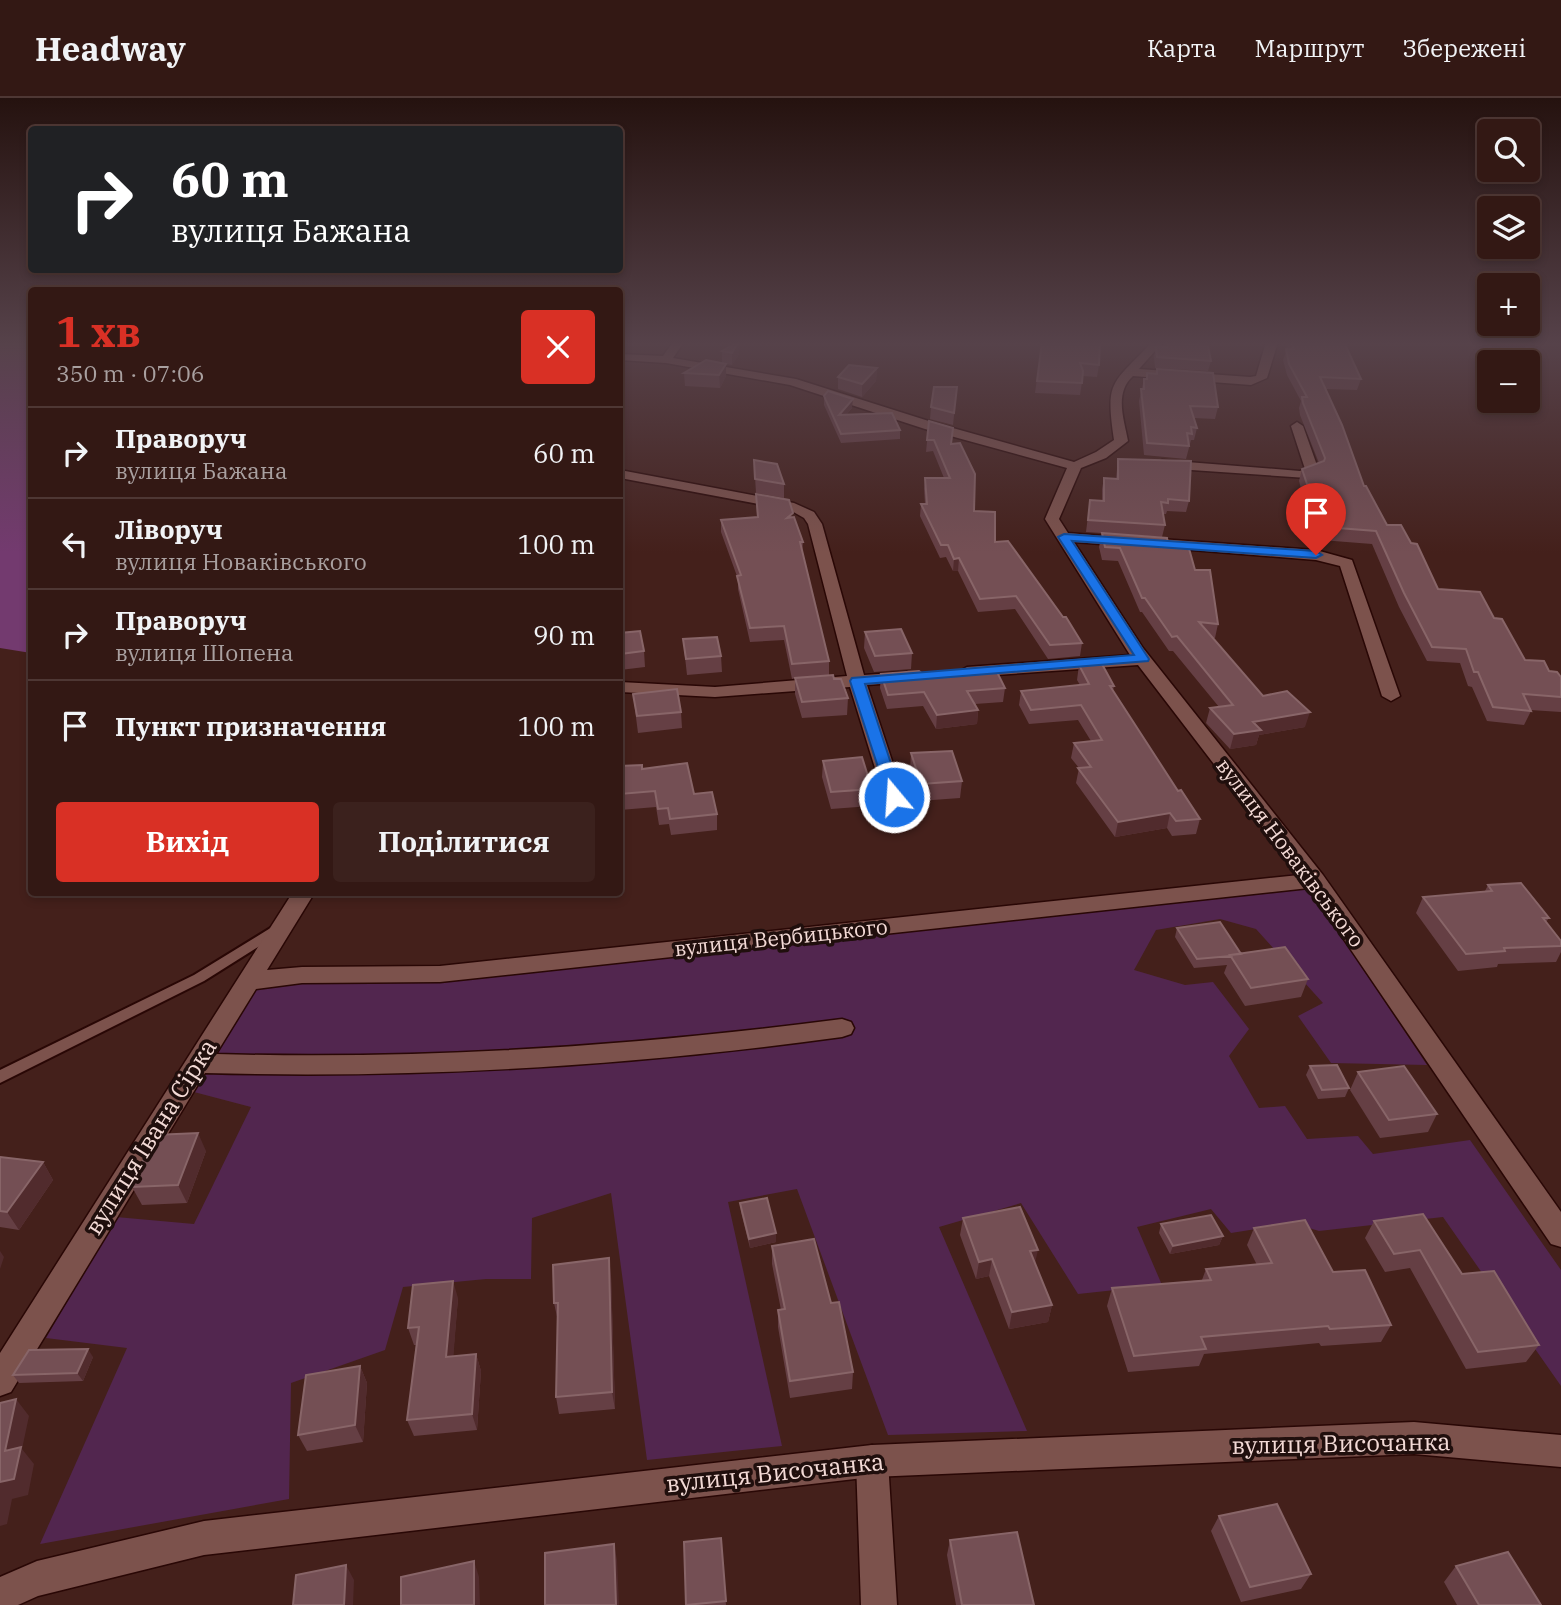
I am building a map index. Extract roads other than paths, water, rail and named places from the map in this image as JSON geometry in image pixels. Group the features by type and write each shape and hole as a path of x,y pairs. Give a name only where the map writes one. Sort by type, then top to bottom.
{"street":[{"path":"887,412 930,426 1084,462 1120,461"},
{"path":"1084,462 1121,441 1117,412"},
{"path":"1147,463 1302,475 1311,471 1297,426"},
{"name":"вулиця Новаківського","path":"1084,462 1052,519 1143,659 1315,880 1561,1235"},
{"path":"623,475 793,507 808,515 815,524 857,681 894,797"},
{"path":"1064,537 1316,555 1341,560 1347,564 1391,696"},
{"path":"952,673 1143,659"},
{"path":"623,687 715,692 925,676"},
{"name":"вулиця Вербицького","path":"247,981 302,975 440,974 1315,880"},
{"name":"вулиця Івана Сірка","path":"0,1381 301,896"},
{"path":"197,1063 351,1067 517,1062 682,1049 842,1028"},
{"name":"вулиця Височанка","path":"0,1595 37,1579 204,1538 872,1461 1414,1438 1561,1451"},
{"path":"872,1461 879,1605"}],"lane":[{"path":"0,1077 198,978 282,925"}]}
